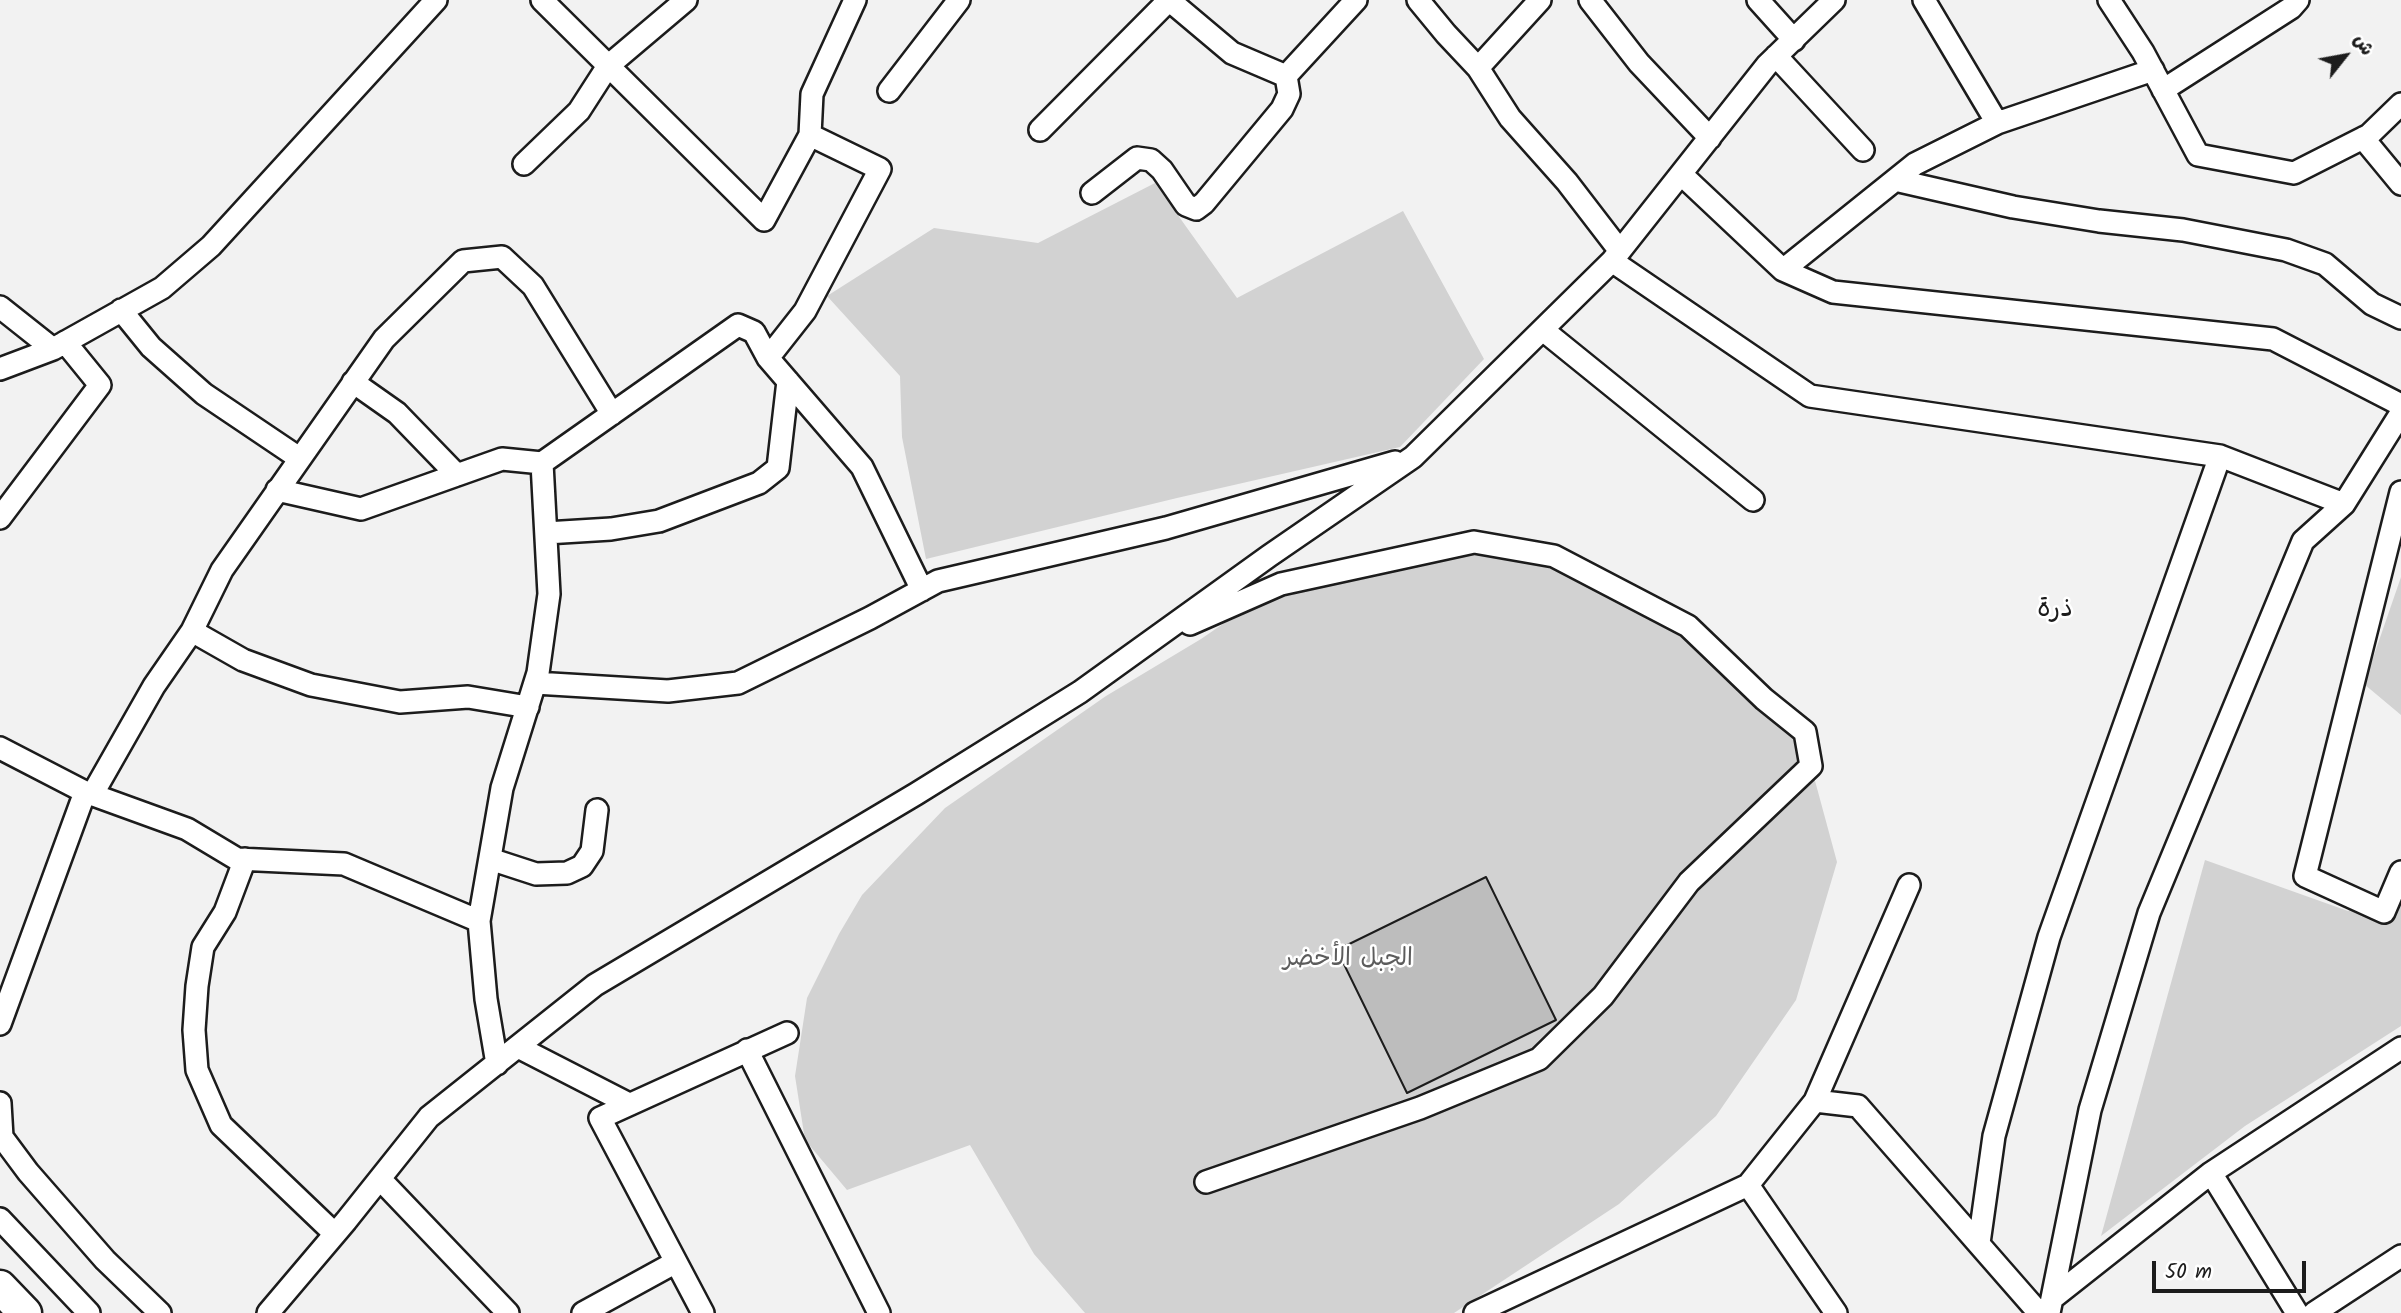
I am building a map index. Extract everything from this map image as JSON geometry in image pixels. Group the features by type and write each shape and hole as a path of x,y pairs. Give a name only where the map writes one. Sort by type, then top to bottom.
{"highway":[{"path":"0,1287 25,1313"}],"street":[{"path":"0,369 59,345 162,288 211,246 436,0"},
{"path":"542,0 764,220 810,135 812,94 855,0"},
{"path":"524,164 579,111 608,66 686,0"},
{"path":"889,91 959,0"},
{"path":"1040,130 1169,0 1232,53 1286,76"},
{"path":"1286,76 1356,0"},
{"path":"1418,0 1478,68 1510,118 1567,182 1616,256 1810,396 2220,456 2344,504"},
{"path":"1478,68 1540,0"},
{"path":"1590,0 1639,63 1710,138"},
{"path":"1758,0 1794,40"},
{"path":"268,1313 380,1180 429,1117 595,985 916,794 1080,692 1269,556 1413,457 1616,256 1776,56 1835,0"},
{"path":"1924,0 1997,123"},
{"path":"2109,0 2153,70 2198,155 2294,173 2369,135 2401,104"},
{"path":"2163,90 2291,3"},
{"path":"1776,56 1863,150"},
{"path":"1783,270 1915,164 1997,123 2153,70"},
{"path":"1092,193 1137,158 1151,160 1162,170 1186,205 1196,209 1204,203 1282,109 1289,94 1286,76"},
{"path":"768,358 805,311 880,169 810,135"},
{"path":"2363,138 2401,184"},
{"path":"1681,174 1783,270 1833,292 2273,339 2401,405"},
{"path":"1895,180 2013,206 2099,221 2183,230 2286,250 2325,264 2372,304 2401,318"},
{"path":"0,1024 88,794 154,686 192,631 222,569 384,339 463,261 502,257 533,286 612,414"},
{"path":"0,307 59,345 100,385 0,518"},
{"path":"121,310 151,347 204,394 299,458"},
{"path":"277,490 361,509 502,459 542,463 738,325 754,332 768,358 862,467 922,590"},
{"path":"1542,330 1753,500"},
{"path":"546,533 611,529 659,521 759,482 778,468 788,381"},
{"path":"354,382 397,413 457,475"},
{"path":"2052,1305 2090,1110 2150,913 2303,541 2344,504 2401,413"},
{"path":"1979,1243 1994,1136 2049,937 2220,456"},
{"path":"535,684 668,691 738,683 938,581 1166,528 1413,457"},
{"path":"497,1064 486,999 479,921 502,788 535,684 550,594 542,463"},
{"path":"2401,492 2305,876 2384,912 2401,872"},
{"path":"1150,642 1281,584 1422,553 1474,542 1554,555 1688,626 1764,699 1805,732 1811,766 1689,883 1602,996 1539,1059 1420,1108 1206,1182"},
{"path":"192,631 243,660 311,685 400,702 468,697 527,707"},
{"path":"0,748 88,794 187,830 237,859 344,864 479,921"},
{"path":"490,859 536,874 566,873 582,866 592,851 597,810"},
{"path":"245,859 225,912 203,947 194,1030 197,1070 221,1125 335,1234"},
{"path":"1475,1313 1748,1185 1815,1101 1909,885"},
{"path":"703,1313 600,1118 787,1033"},
{"path":"518,1047 629,1104"},
{"path":"2052,1305 2211,1173 2401,1048"},
{"path":"747,1050 879,1313"},
{"path":"1815,1101 1858,1106 2039,1313"},
{"path":"0,1104 2,1137 106,1260 160,1313"},
{"path":"2211,1173 2298,1313"},
{"path":"380,1180 508,1313"},
{"path":"1748,1185 1834,1312"},
{"path":"0,1219 89,1313"},
{"path":"2314,1313 2401,1256"},
{"path":"583,1313 676,1262"}],"green space":[{"path":"1155,183 1237,298 1403,211 1484,359 1400,447 926,559 902,437 900,376 827,296 934,228 1038,243"},
{"name":"الجبل الأخضر","path":"1474,542 1554,556 1688,626 1805,732 1811,766 1837,862 1796,1000 1716,1116 1619,1204 1454,1313 1085,1313 1034,1254 970,1145 847,1190 805,1140 795,1076 807,998 862,895 945,808 1106,696 1201,639 1281,584"},
{"path":"2401,577 2401,715 2364,684"},
{"path":"2205,860 2348,911 2401,884 2401,1026 2245,1126 2101,1236"}],"building":[{"path":"1486,877 1556,1020 1407,1093 1337,950"}],"district":[{"name":"ذرة","path":"2055,612"}]}
